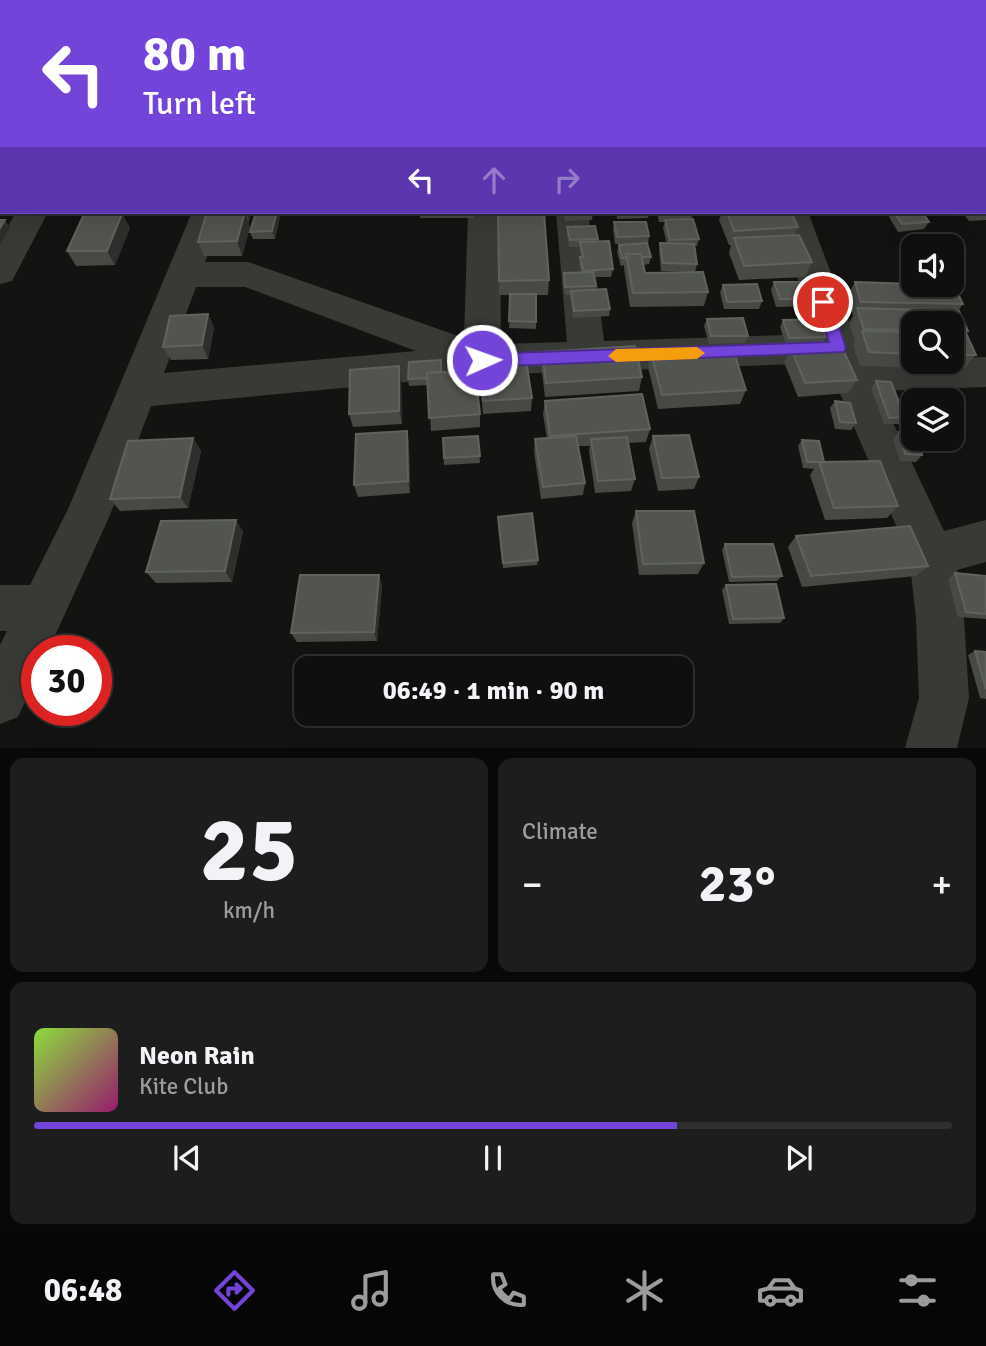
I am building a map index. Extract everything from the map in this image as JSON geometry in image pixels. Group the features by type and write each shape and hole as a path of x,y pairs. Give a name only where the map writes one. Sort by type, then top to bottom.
{"street":[{"path":"0,272 31,214"},
{"path":"0,699 22,608 88,515 207,214"},
{"path":"482,360 484,214"},
{"path":"572,214 587,357"},
{"path":"793,214 845,363 932,556 940,618 944,698 932,747"},
{"path":"183,274 248,275 482,360"},
{"path":"137,391 482,360 587,357 845,363 986,372"},
{"path":"932,556 986,541"}],"building":[{"path":"84,214 122,214 107,251 67,251"},
{"path":"206,214 244,214 237,241 198,242"},
{"path":"255,214 276,214 272,231 250,232"},
{"path":"498,214 544,214 549,280 499,281"},
{"path":"728,214 792,214 798,227 734,231"},
{"path":"895,214 923,214 929,222 902,224"},
{"path":"693,219 699,239 670,240 665,220"},
{"path":"614,222 646,222 649,236 617,237"},
{"path":"595,226 598,239 570,240 567,227"},
{"path":"799,235 812,262 744,266 734,238"},
{"path":"609,241 613,269 583,271 580,242"},
{"path":"647,243 651,257 626,254 626,258 622,258 619,245"},
{"path":"660,243 694,244 697,264 663,263"},
{"path":"626,254 641,254 645,273 703,272 708,292 633,293"},
{"path":"593,272 596,286 565,287 564,273"},
{"path":"774,282 809,282 815,299 780,299"},
{"path":"855,282 901,284 901,297 960,297 963,304 861,302"},
{"path":"757,284 762,301 727,302 723,285"},
{"path":"606,289 610,309 574,311 571,291"},
{"path":"510,294 536,294 536,322 509,321"},
{"path":"857,308 959,311 901,311 901,330 864,329"},
{"path":"208,314 202,345 163,347 170,316"},
{"path":"743,318 748,336 711,336 707,319"},
{"path":"820,319 826,337 789,338 783,320"},
{"path":"862,331 901,332 901,353 869,352"},
{"path":"964,333 966,333 976,355 964,355"},
{"path":"841,345 857,380 805,383 791,348"},
{"path":"635,346 642,377 546,383 542,352"},
{"path":"733,349 746,390 662,395 651,353"},
{"path":"525,354 532,398 483,401 478,357"},
{"path":"441,360 441,372 427,373 428,378 408,379 409,362"},
{"path":"399,366 399,411 349,414 350,370"},
{"path":"475,370 480,414 429,418 427,373"},
{"path":"876,381 891,382 901,407 901,417 889,418"},
{"path":"642,394 650,429 550,436 545,401"},
{"path":"835,401 850,403 856,423 840,422"},
{"path":"407,431 408,481 354,485 356,434"},
{"path":"689,435 699,477 662,478 653,436"},
{"path":"478,436 480,456 444,458 443,438"},
{"path":"576,436 585,483 543,487 535,439"},
{"path":"627,437 635,479 598,481 591,439"},
{"path":"193,438 180,497 110,499 128,441"},
{"path":"802,440 819,441 824,462 807,462"},
{"path":"904,451 921,451 922,455 905,454"},
{"path":"880,461 898,506 834,508 819,462"},
{"path":"636,511 694,511 704,563 643,564"},
{"path":"532,513 538,560 503,563 498,517"},
{"path":"236,520 225,571 146,572 161,521"},
{"path":"910,526 928,566 811,576 796,536"},
{"path":"725,544 773,544 782,576 732,577"},
{"path":"955,573 986,576 986,614 966,612"},
{"path":"300,575 379,575 374,632 291,633"},
{"path":"776,584 784,618 733,619 726,585"},
{"path":"975,651 986,652 986,689"}],"slow traffic":[{"path":"616,356 697,353"}],"route":[{"path":"482,360 839,348 823,302"}]}
